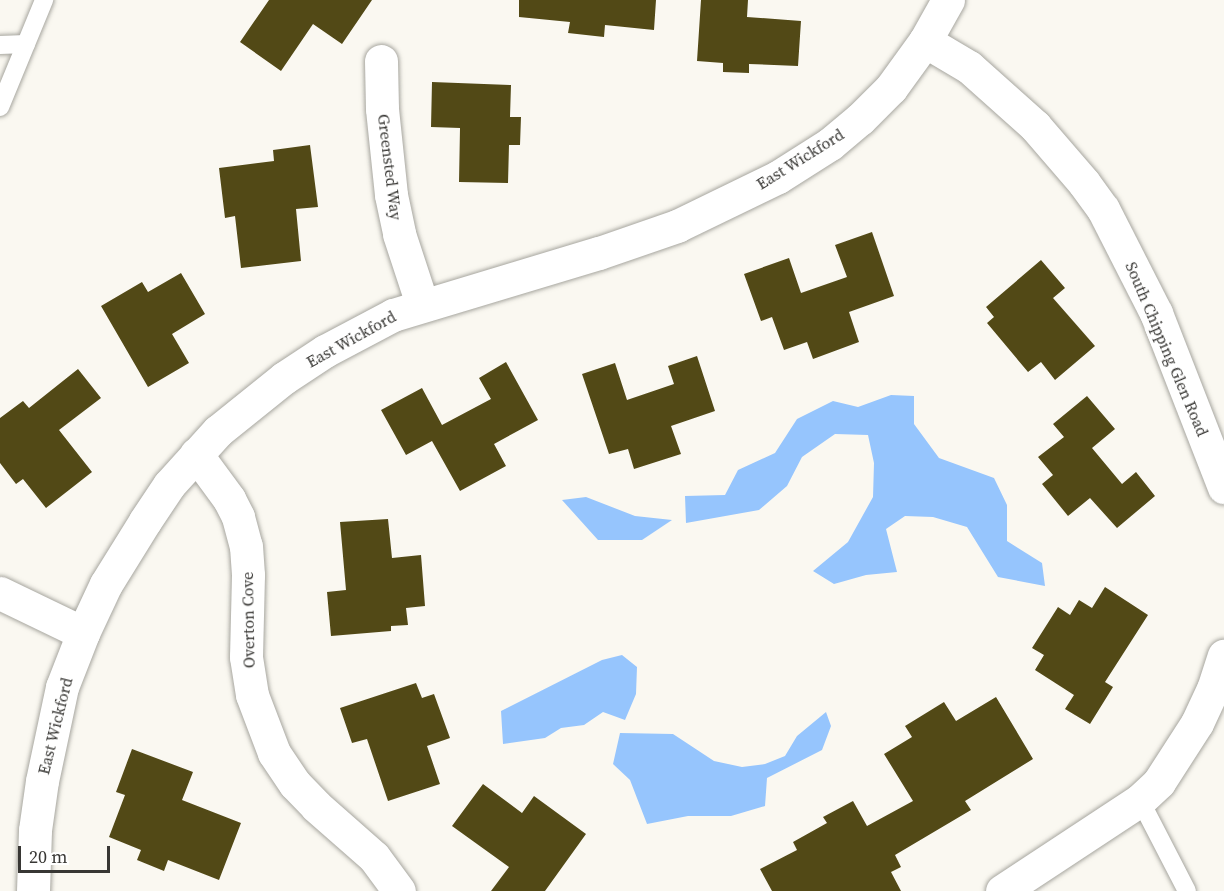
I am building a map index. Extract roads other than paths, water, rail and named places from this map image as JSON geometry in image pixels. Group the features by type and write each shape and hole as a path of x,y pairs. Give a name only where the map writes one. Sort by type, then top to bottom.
{"street":[{"name":"East Wickford","path":"33,891 35,830 42,781 62,687 83,633 106,584 169,485 196,454 242,410 284,378 365,328 422,304 599,253 677,226 778,177 830,144 860,119 891,88 925,41 948,0"},
{"name":"South Chipping Glen Road","path":"925,41 969,67 1035,126 1103,209 1136,269 1156,313 1224,487"},
{"name":"Greensted Way","path":"381,61 382,109 391,195 399,234 422,304"},
{"name":"Overton Cove","path":"196,454 229,499 238,517 246,546 248,574 246,657 252,695 274,753 295,783 316,806 374,857 399,891"},
{"path":"0,592 83,633"},
{"path":"1002,891 1140,800 1174,761 1197,723 1213,689 1224,656"}],"lane":[{"path":"0,107 44,0"},
{"path":"0,45 26,44"},
{"path":"1140,800 1187,891"}],"water":[{"path":"891,395 914,396 914,424 939,458 994,478 1007,505 1007,541 1042,563 1045,586 998,577 967,527 933,517 905,516 886,529 897,572 866,575 834,584 813,571 848,542 873,497 874,463 868,435 835,434 802,457 787,486 759,510 686,523 685,496 725,495 738,470 775,453 797,419 833,401 858,407"},
{"path":"586,497 635,516 672,520 642,540 598,540 562,500"},
{"path":"622,655 637,667 636,694 625,720 603,712 584,725 561,728 545,738 503,744 501,711 602,660"},
{"path":"826,712 831,726 822,750 767,778 765,806 731,816 688,816 647,824 630,780 613,764 620,733 673,734 714,761 742,767 765,764 785,756 797,736"}]}
